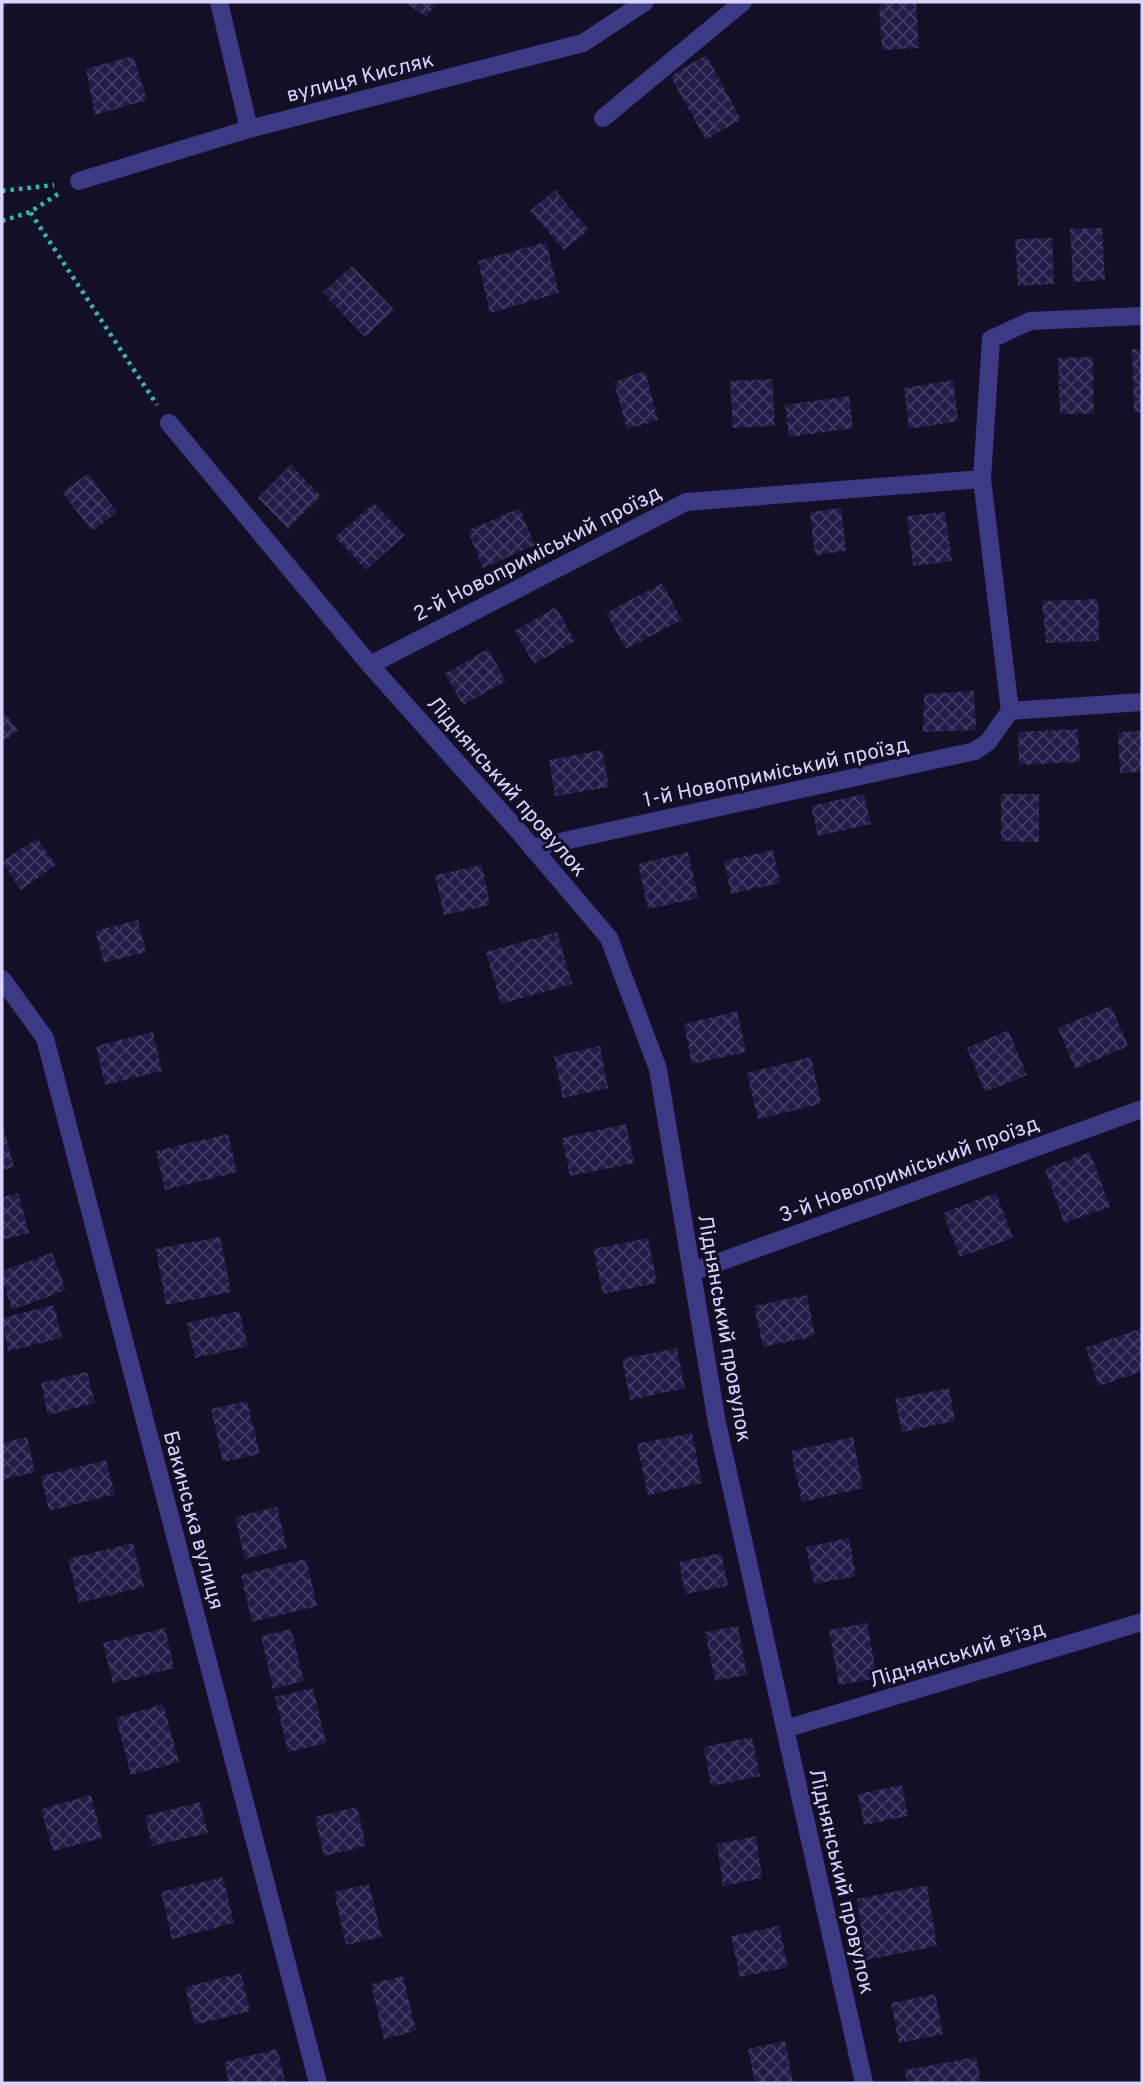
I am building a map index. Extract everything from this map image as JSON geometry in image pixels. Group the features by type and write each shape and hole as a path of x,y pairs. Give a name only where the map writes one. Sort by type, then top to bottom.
{"street":[{"path":"219,2 249,129"},
{"name":"вулиця Кисляк","path":"79,181 249,129 583,43 645,2"},
{"path":"603,118 743,2"},
{"path":"1142,316 1030,321 991,339 982,479 1010,711 1142,702"},
{"name":"Ліднянський провулок","path":"169,423 370,665 609,939 658,1069 717,1423 864,2083"},
{"name":"2-й Новоприміський проїзд","path":"370,665 686,502 982,479"},
{"name":"1-й Новоприміський проїзд","path":"532,848 975,751 988,742 1010,711"},
{"name":"Бакинська вулиця","path":"2,979 45,1038 318,2083"},
{"name":"3-й Новоприміський проїзд","path":"692,1272 1142,1109"},
{"name":"Ліднянський в’їзд","path":"785,1729 1142,1622"}],"path":[{"path":"2,191 79,181"},
{"path":"2,221 30,212 79,181"},
{"path":"30,212 169,423"}],"building":[{"path":"405,2 438,2 426,17"},
{"path":"916,2 919,48 882,50 879,4"},
{"path":"706,55 741,119 706,140 670,76"},
{"path":"133,56 147,100 95,115 86,69"},
{"path":"555,190 589,230 564,250 530,211"},
{"path":"1102,228 1105,280 1073,282 1070,229"},
{"path":"1052,238 1054,284 1018,286 1015,239"},
{"path":"546,242 559,293 490,313 478,261"},
{"path":"352,266 394,310 365,337 323,293"},
{"path":"1132,349 1142,349 1142,412 1134,413"},
{"path":"1093,357 1094,414 1060,414 1058,358"},
{"path":"645,371 658,420 627,429 614,382"},
{"path":"772,379 775,426 733,428 730,381"},
{"path":"953,380 958,421 909,429 904,388"},
{"path":"849,396 853,428 789,437 785,405"},
{"path":"291,465 321,496 288,529 258,498"},
{"path":"88,474 117,512 92,531 62,492"},
{"path":"374,503 405,535 366,570 335,537"},
{"path":"519,508 535,545 483,568 468,531"},
{"path":"841,508 846,551 815,555 810,512"},
{"path":"945,512 952,561 913,566 907,516"},
{"path":"662,583 682,620 626,649 606,613"},
{"path":"1098,599 1099,641 1046,643 1042,601"},
{"path":"556,607 575,641 534,664 515,631"},
{"path":"488,649 506,681 463,705 445,674"},
{"path":"974,691 976,730 923,732 924,694"},
{"path":"2,709 18,731 2,742"},
{"path":"1078,729 1080,762 1019,765 1018,732"},
{"path":"1142,731 1142,772 1120,773 1118,732"},
{"path":"602,750 609,787 555,796 549,760"},
{"path":"864,794 871,824 818,836 811,806"},
{"path":"1001,794 1039,794 1039,842 1001,841"},
{"path":"37,838 56,865 21,890 2,862"},
{"path":"773,850 780,883 731,894 724,861"},
{"path":"688,852 698,898 648,909 638,864"},
{"path":"482,865 490,905 444,915 435,875"},
{"path":"138,920 146,952 104,963 95,931"},
{"path":"557,932 572,984 501,1004 486,952"},
{"path":"1111,1006 1128,1046 1075,1069 1058,1028"},
{"path":"737,1011 746,1052 692,1064 684,1024"},
{"path":"1008,1030 1027,1075 985,1092 967,1048"},
{"path":"153,1032 162,1071 105,1085 96,1046"},
{"path":"600,1046 608,1088 563,1098 554,1056"},
{"path":"811,1057 821,1104 758,1119 747,1073"},
{"path":"2,1122 14,1167 2,1170"},
{"path":"626,1124 634,1163 570,1176 562,1138"},
{"path":"228,1134 237,1172 165,1190 156,1151"},
{"path":"1090,1152 1110,1207 1064,1223 1045,1169"},
{"path":"18,1193 29,1233 2,1240 2,1197"},
{"path":"996,1193 1013,1238 960,1257 943,1213"},
{"path":"220,1237 231,1292 166,1305 156,1249"},
{"path":"648,1238 657,1283 603,1294 593,1249"},
{"path":"52,1253 66,1290 12,1310 2,1271"},
{"path":"807,1295 815,1336 763,1347 754,1306"},
{"path":"54,1305 62,1338 8,1351 2,1318"},
{"path":"239,1311 248,1346 195,1358 187,1323"},
{"path":"1142,1328 1142,1371 1099,1386 1086,1348"},
{"path":"677,1348 685,1388 630,1400 622,1359"},
{"path":"87,1372 95,1403 48,1415 41,1383"},
{"path":"949,1388 955,1421 902,1432 895,1399"},
{"path":"247,1401 260,1454 223,1462 211,1409"},
{"path":"692,1433 702,1483 648,1495 637,1444"},
{"path":"27,1437 35,1472 2,1480 2,1443"},
{"path":"853,1437 863,1488 802,1502 791,1451"},
{"path":"106,1460 115,1494 49,1511 41,1476"},
{"path":"277,1507 287,1548 245,1559 235,1517"},
{"path":"849,1538 856,1576 814,1584 806,1547"},
{"path":"133,1543 144,1587 79,1603 68,1559"},
{"path":"721,1553 728,1586 685,1594 679,1562"},
{"path":"306,1559 317,1606 252,1622 241,1575"},
{"path":"867,1623 877,1678 839,1685 829,1630"},
{"path":"738,1626 747,1675 715,1681 705,1632"},
{"path":"165,1628 174,1668 113,1683 103,1643"},
{"path":"291,1629 304,1681 273,1689 261,1636"},
{"path":"313,1688 326,1743 288,1752 275,1697"},
{"path":"163,1704 179,1762 131,1775 116,1718"},
{"path":"752,1737 760,1776 711,1786 704,1747"},
{"path":"902,1785 908,1816 864,1825 858,1794"},
{"path":"91,1795 102,1838 53,1851 41,1809"},
{"path":"200,1802 208,1833 152,1846 145,1816"},
{"path":"357,1807 366,1846 324,1856 315,1817"},
{"path":"756,1836 762,1878 723,1886 717,1844"},
{"path":"223,1877 234,1923 172,1939 161,1892"},
{"path":"369,1884 382,1937 346,1945 334,1892"},
{"path":"927,1885 937,1946 866,1960 857,1899"},
{"path":"779,1926 788,1967 740,1977 731,1936"},
{"path":"241,1973 250,2011 195,2025 185,1987"},
{"path":"403,1976 416,2031 384,2039 371,1984"},
{"path":"935,1994 943,2034 899,2043 891,2003"},
{"path":"785,2041 793,2083 755,2083 748,2049"},
{"path":"277,2049 286,2083 229,2083 224,2062"},
{"path":"976,2057 981,2083 907,2083 905,2070"}]}
